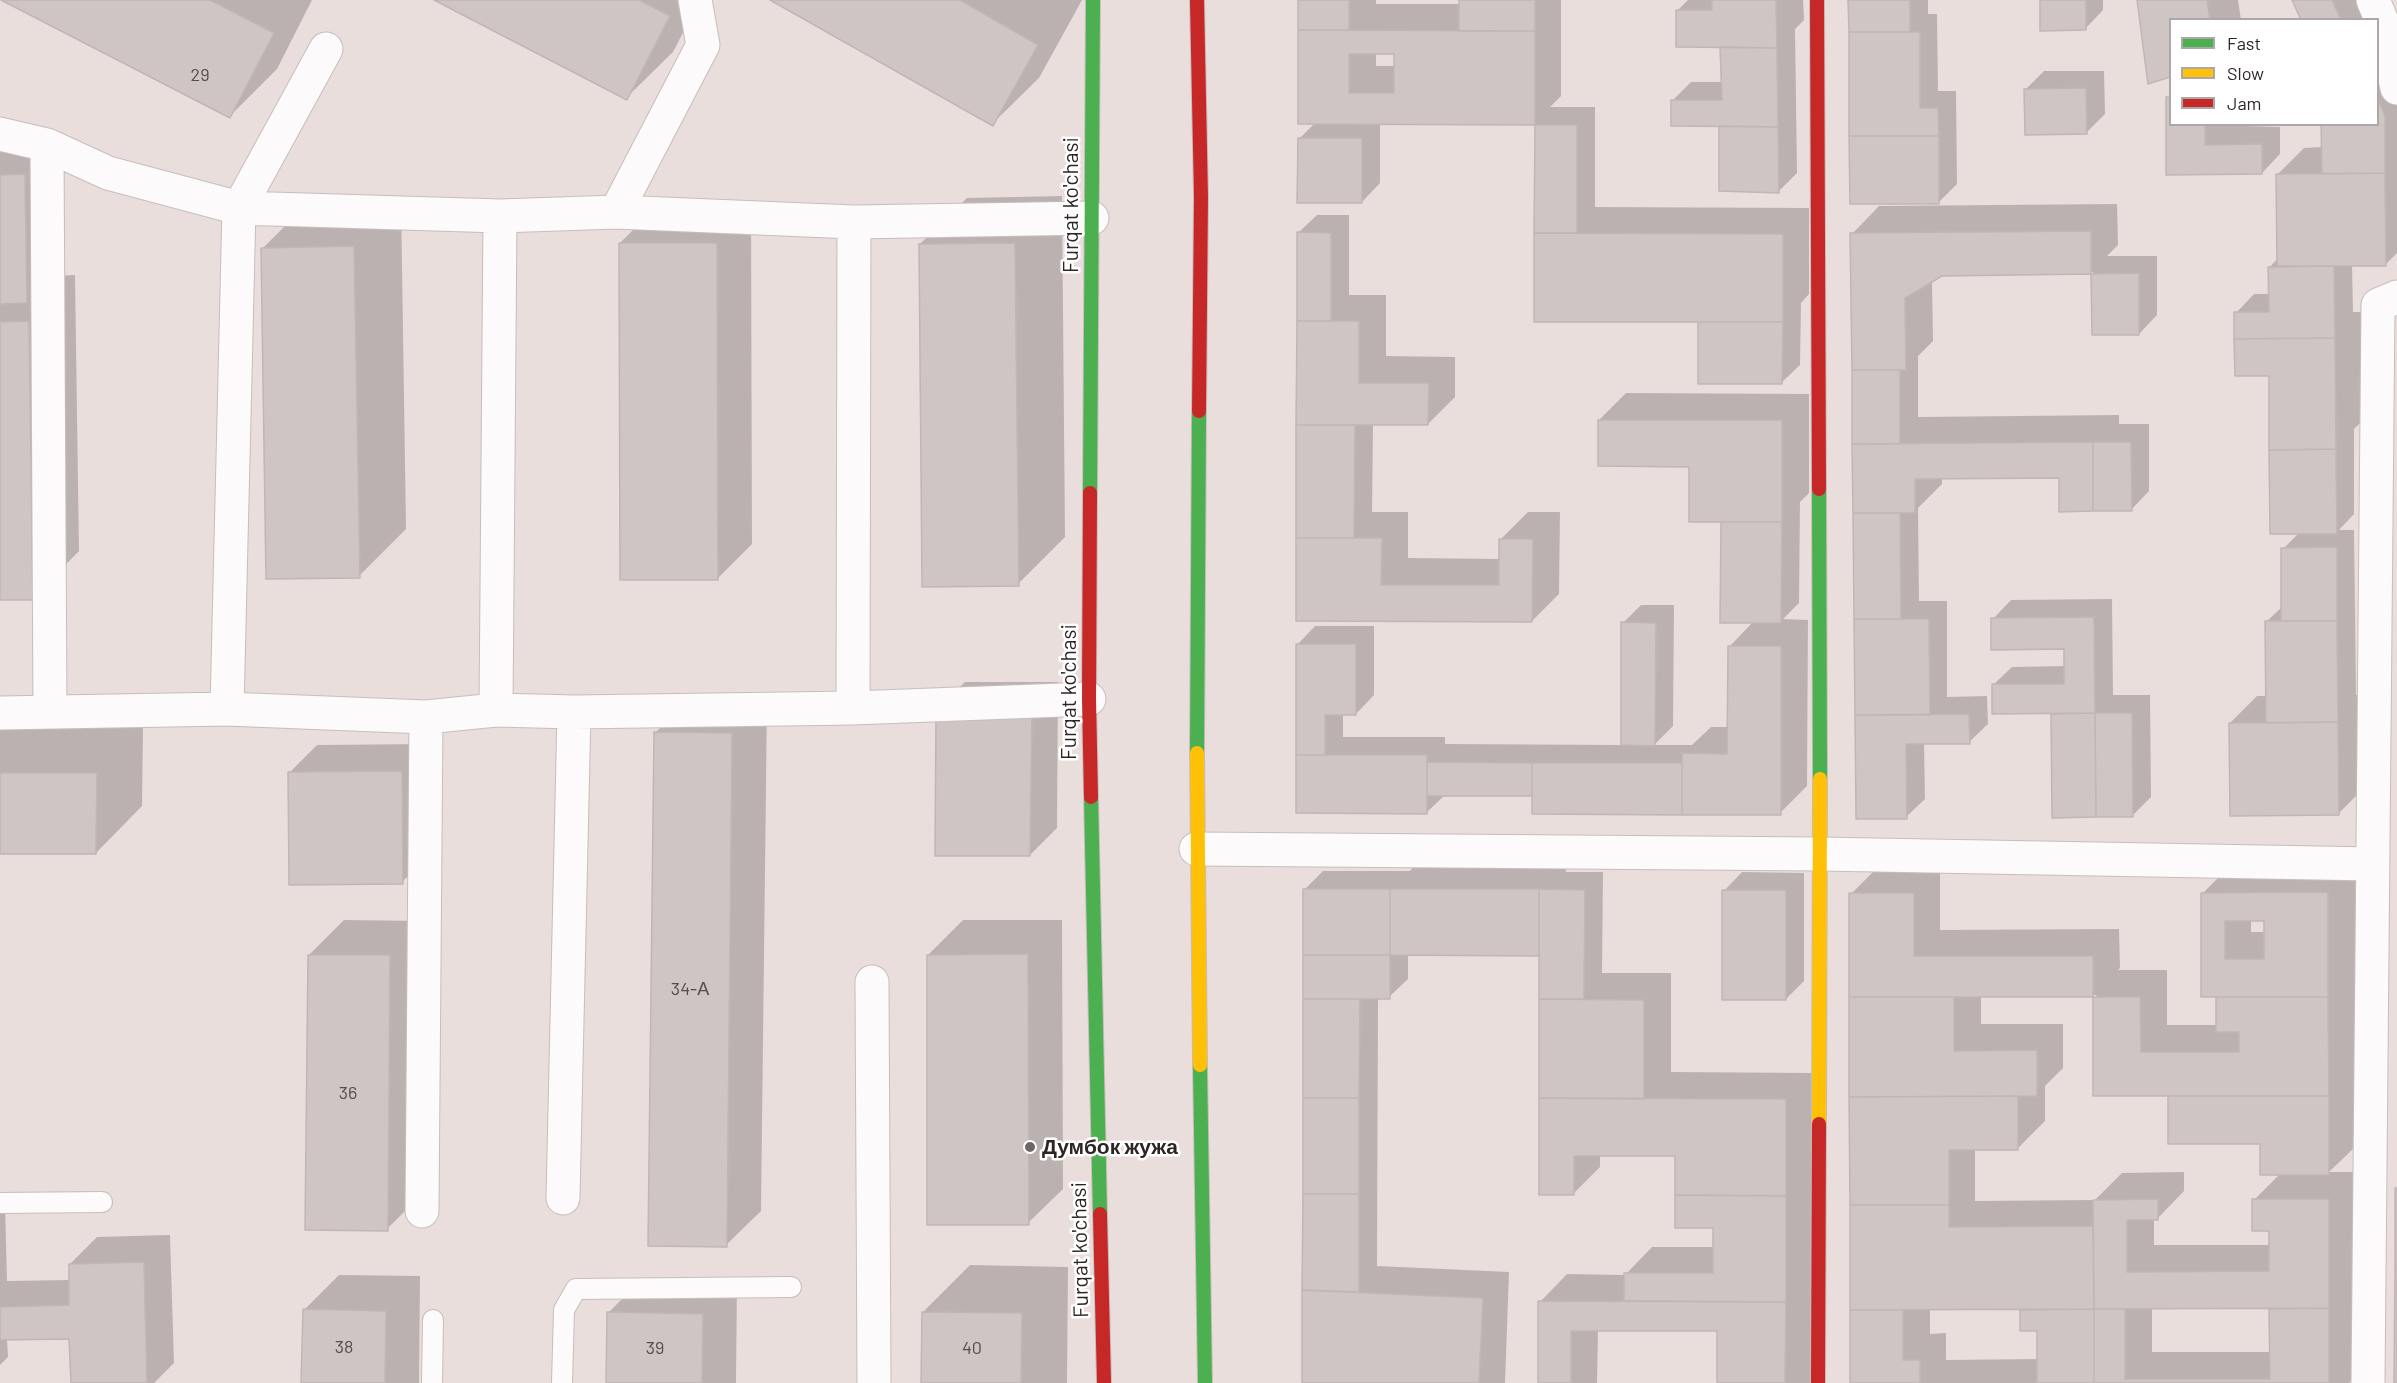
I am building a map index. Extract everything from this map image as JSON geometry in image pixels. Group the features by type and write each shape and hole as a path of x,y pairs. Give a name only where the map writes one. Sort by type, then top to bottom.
{"main road":[{"name":"Furqat ko'chasi","path":"1093,0 1089,699 1104,1383"},
{"path":"1197,0 1201,197 1196,849 1205,1383"},
{"path":"1817,0 1820,854 1818,1383"}],"street":[{"path":"616,212 703,45 695,0"},
{"path":"2373,0 2381,19 2397,88"},
{"path":"227,709 239,208 326,49"},
{"path":"0,134 47,145 108,172 239,208 501,216 616,212 854,222 1092,218"},
{"path":"47,145 50,712"},
{"path":"496,710 501,216"},
{"path":"853,708 854,222"},
{"path":"2368,1383 2378,305 2397,297"},
{"path":"0,713 227,709 426,717 496,710 574,712 853,708 1089,699"},
{"path":"563,1198 574,712"},
{"path":"422,1211 426,717"},
{"path":"1196,849 1820,854 2373,864"},
{"path":"872,982 874,1383"}],"lane":[{"path":"0,1203 102,1202"},
{"path":"562,1383 564,1310 576,1289 790,1287"},
{"path":"432,1383 433,1320"}],"building":[{"path":"1,0 210,0 274,33 230,118"},
{"path":"434,0 639,0 670,16 627,100"},
{"path":"770,0 960,0 1038,45 993,126"},
{"path":"1298,0 1349,0 1349,30 1298,30"},
{"path":"1459,0 1535,0 1535,31 1459,31"},
{"path":"1712,0 1776,0 1777,48 1676,47 1676,10 1712,10"},
{"path":"1848,0 1910,0 1910,32 1849,32"},
{"path":"2040,0 2086,0 2086,30 2040,31"},
{"path":"2137,0 2207,0 2210,18 2169,18 2169,77 2148,84"},
{"path":"2292,0 2332,0 2340,18 2300,18"},
{"path":"1298,30 1535,31 1535,125 1298,124","holes":["1349,54 1394,54 1394,93 1349,93"]},
{"path":"1849,32 1920,32 1920,108 1938,108 1939,136 1849,136"},
{"path":"1720,47 1777,48 1778,127 1671,126 1671,100 1722,100"},
{"path":"2086,88 2087,134 2025,135 2024,89"},
{"path":"2166,97 2169,97 2169,126 2205,126 2205,145 2262,144 2262,174 2166,175"},
{"path":"2379,102 2385,116 2385,173 2322,174 2321,126 2379,126"},
{"path":"1535,125 1577,125 1577,233 1534,233"},
{"path":"1719,126 1778,127 1779,193 1719,191"},
{"path":"1849,136 1939,136 1939,204 1850,204"},
{"path":"1298,138 1362,138 1362,203 1297,203"},
{"path":"2385,173 2386,266 2277,266 2276,174"},
{"path":"25,174 27,303 0,304 0,175"},
{"path":"2091,231 2091,274 1942,276 1905,298 1906,370 1852,370 1850,233"},
{"path":"1297,232 1331,233 1331,321 1297,321"},
{"path":"1534,233 1783,234 1783,322 1534,322"},
{"path":"619,243 717,243 718,580 620,580"},
{"path":"1015,243 1019,586 922,587 919,244"},
{"path":"354,246 360,578 266,579 261,248"},
{"path":"2334,266 2335,338 2234,339 2234,312 2269,312 2268,267"},
{"path":"2139,273 2139,335 2092,335 2091,274"},
{"path":"29,321 33,600 0,600 0,322"},
{"path":"1297,321 1359,321 1359,383 1429,383 1428,425 1296,425"},
{"path":"1698,322 1783,322 1782,384 1698,384"},
{"path":"2335,338 2336,449 2269,450 2269,376 2235,376 2234,339"},
{"path":"1852,370 1900,370 1900,444 1852,444"},
{"path":"1598,420 1782,420 1782,522 1689,522 1689,467 1598,466"},
{"path":"1296,425 1355,425 1354,538 1296,538"},
{"path":"2093,442 2131,442 2132,511 2093,511"},
{"path":"2093,442 2093,511 2059,512 2059,478 1915,479 1915,513 1853,513 1852,444"},
{"path":"2336,449 2337,534 2270,534 2269,450"},
{"path":"1853,513 1900,513 1901,619 1854,619"},
{"path":"1721,522 1782,522 1781,623 1720,623"},
{"path":"1296,538 1382,538 1381,585 1499,585 1499,539 1533,539 1532,622 1296,621"},
{"path":"2337,547 2337,621 2281,621 2281,548"},
{"path":"2094,617 2095,713 1992,714 1992,684 2064,684 2064,649 1991,650 1991,618"},
{"path":"1854,619 1929,619 1930,715 1855,715"},
{"path":"2265,621 2337,621 2338,722 2266,723"},
{"path":"1621,622 1656,623 1655,746 1621,745"},
{"path":"1296,644 1356,644 1356,715 1325,715 1325,755 1296,755"},
{"path":"1728,646 1781,646 1781,815 1682,815 1682,753 1727,754"},
{"path":"936,708 1032,709 1030,856 935,856"},
{"path":"2095,713 2132,713 2133,817 2096,817"},
{"path":"2095,713 2096,817 2052,818 2051,714"},
{"path":"1969,714 1970,744 1906,744 1907,819 1856,819 1855,715"},
{"path":"2338,722 2339,815 2230,816 2229,723"},
{"path":"654,732 732,733 727,1247 648,1246"},
{"path":"1296,755 1427,755 1427,814 1296,813"},
{"path":"1427,762 1532,763 1532,796 1427,796"},
{"path":"1532,763 1682,763 1682,815 1532,814"},
{"path":"402,771 403,884 289,885 288,772"},
{"path":"0,773 97,773 96,854 0,854"},
{"path":"1303,889 1390,889 1390,955 1303,955"},
{"path":"1390,889 1539,889 1539,956 1390,955"},
{"path":"1539,889 1585,890 1584,999 1539,999"},
{"path":"1722,890 1786,890 1786,1000 1722,1000"},
{"path":"2328,892 2328,997 2201,997 2201,893","holes":["2225,921 2264,921 2264,959 2225,959"]},
{"path":"1849,893 1914,893 1914,956 2093,956 2093,997 1849,997"},
{"path":"1028,954 1029,1225 927,1225 927,955"},
{"path":"308,955 390,955 388,1231 305,1230"},
{"path":"1303,955 1390,955 1390,999 1303,999"},
{"path":"1849,997 1954,997 1954,1051 2037,1050 2037,1096 1849,1097"},
{"path":"2093,997 2140,997 2141,1052 2239,1052 2239,1032 2216,1032 2216,997 2328,997 2329,1096 2093,1096"},
{"path":"1303,999 1360,999 1359,1098 1303,1098"},
{"path":"1539,999 1644,1000 1644,1099 1539,1098"},
{"path":"2018,1096 2018,1150 1949,1150 1949,1205 1850,1205 1849,1097"},
{"path":"2168,1096 2329,1096 2329,1175 2260,1175 2260,1144 2168,1144"},
{"path":"1303,1098 1359,1098 1359,1194 1303,1194"},
{"path":"1539,1098 1786,1099 1786,1196 1675,1195 1675,1156 1574,1156 1574,1195 1539,1195"},
{"path":"2395,1188 2397,1188 2397,1267 2395,1267"},
{"path":"1303,1194 1359,1194 1359,1292 1302,1290"},
{"path":"1675,1195 1786,1196 1786,1302 1624,1301 1624,1273 1713,1273 1713,1228 1675,1228"},
{"path":"2158,1199 2158,1220 2127,1220 2127,1272 2269,1271 2269,1231 2252,1231 2252,1199 2329,1199 2329,1308 2094,1309 2093,1200"},
{"path":"1850,1205 1949,1205 1949,1227 2093,1226 2094,1309 1850,1310"},
{"path":"144,1262 147,1383 71,1383 69,1339 0,1340 0,1307 69,1305 69,1264"},
{"path":"2395,1267 2397,1267 2397,1383 2394,1383"},
{"path":"1302,1290 1483,1298 1479,1383 1302,1383"},
{"path":"1538,1301 1786,1302 1785,1383 1717,1383 1717,1331 1571,1331 1571,1383 1538,1383"},
{"path":"2329,1308 2329,1383 2094,1383 2094,1309 2125,1309 2125,1379 2270,1379 2269,1309"},
{"path":"303,1309 386,1311 385,1383 301,1383"},
{"path":"2094,1309 2094,1383 2037,1383 2037,1331 2020,1331 2020,1310"},
{"path":"1850,1310 1903,1310 1903,1360 1920,1360 1920,1383 1850,1383"},
{"path":"607,1312 703,1314 702,1383 606,1383"},
{"path":"922,1312 1022,1313 1021,1383 921,1383"}],"traffic: fast":[{"path":"1090,493 1093,0"},
{"path":"1197,753 1199,411"},
{"path":"1819,489 1820,779"},
{"path":"1091,797 1100,1214"},
{"path":"1200,1065 1205,1383"}],"traffic: slow":[{"path":"1197,753 1200,1065"},
{"path":"1819,1124 1820,779"}],"traffic: jam":[{"path":"1197,0 1201,197 1199,411"},
{"path":"1817,0 1819,489"},
{"path":"1090,493 1091,797"},
{"path":"1818,1383 1819,1124"},
{"path":"1100,1214 1104,1383"}],"place":[{"name":"Думбок жужа","path":"1030,1147"}]}
